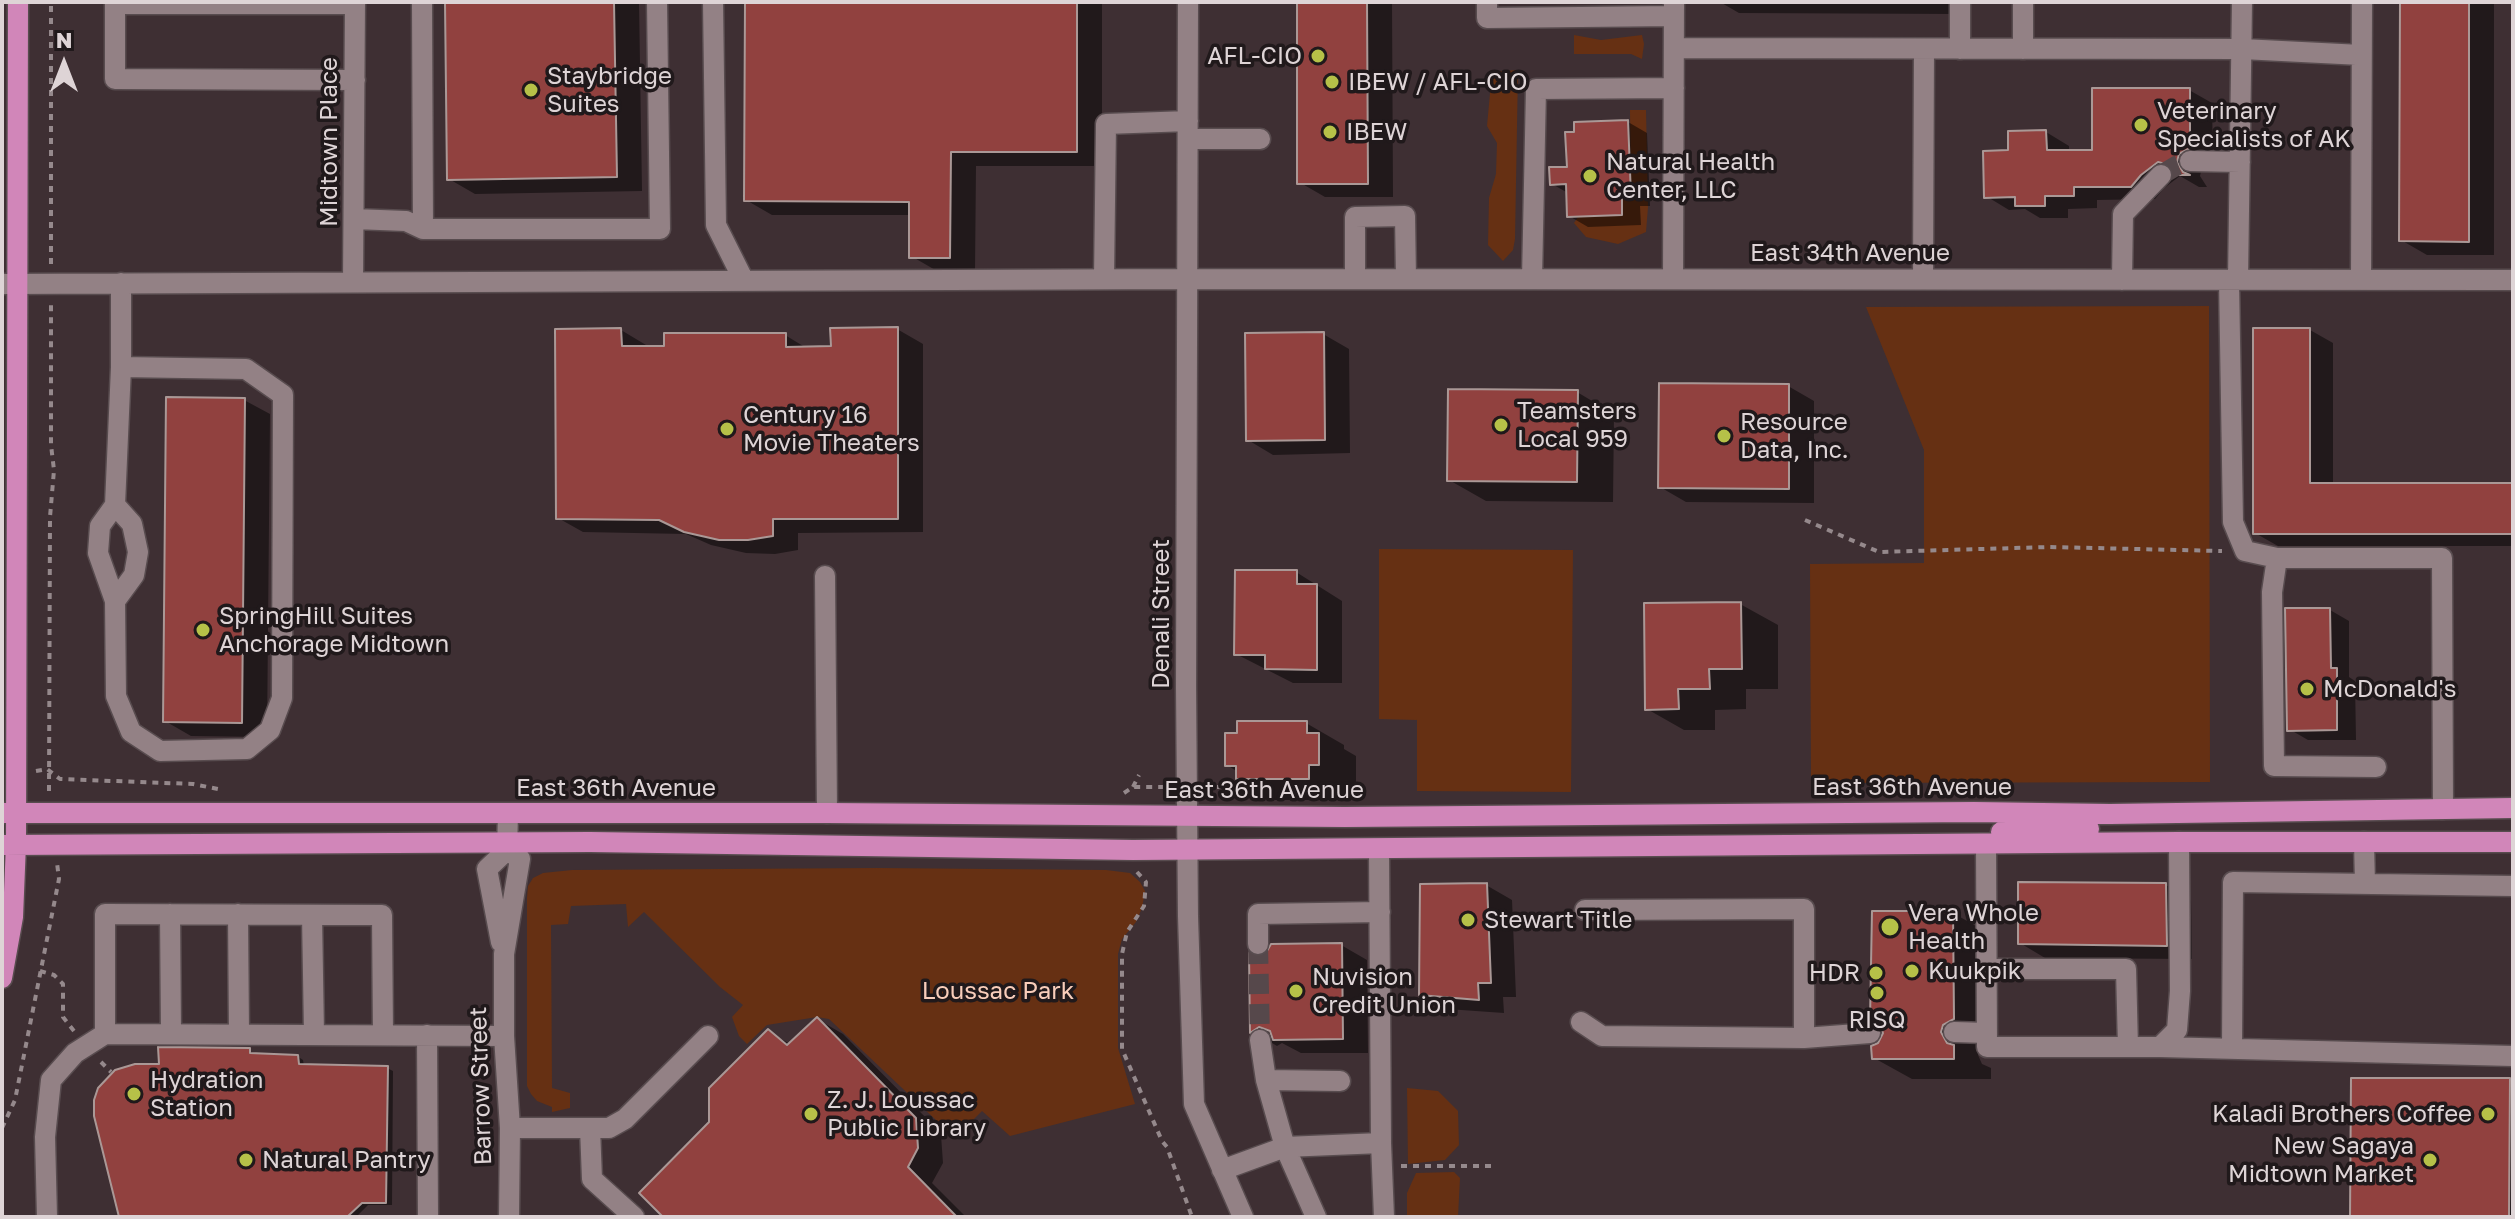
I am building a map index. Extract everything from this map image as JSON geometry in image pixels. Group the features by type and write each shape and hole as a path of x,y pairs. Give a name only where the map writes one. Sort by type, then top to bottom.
{"main road":[{"path":"2,978 13,917 8,813 10,284 18,2"},
{"name":"East 36th Avenue","path":"8,813 827,813 1345,817 2187,813 2513,808"},
{"path":"1986,845 1999,832 2161,829 2187,813"},
{"path":"9,845 1379,849 2513,842"}],"street":[{"path":"422,2 423,229"},
{"path":"354,219 406,221 423,229 660,229 657,2"},
{"path":"713,2 716,225 744,281"},
{"name":"Denali Street","path":"1188,2 1188,849 1194,1104 1243,1217"},
{"path":"1487,2 1487,18 1674,9 1673,279"},
{"path":"1960,2 1960,49"},
{"path":"2023,2 2023,49"},
{"path":"2242,2 2240,162 2234,280 2233,522 2245,551 2277,558 2442,558 2443,809"},
{"path":"2361,280 2362,2"},
{"path":"355,3 115,3 115,79 355,80"},
{"name":"Midtown Place","path":"353,282 355,3"},
{"path":"1674,48 2242,49 2361,55"},
{"path":"1923,279 1924,49"},
{"path":"1532,279 1536,89 1674,88"},
{"path":"1104,279 1106,124 1260,139"},
{"path":"2190,161 2240,162"},
{"path":"2122,280 2123,214 2161,175"},
{"path":"1355,279 1355,217 1405,216 1406,279"},
{"name":"East 34th Avenue","path":"10,284 1104,279 2513,280"},
{"path":"121,283 115,505 100,526 98,553 115,601 116,696 131,732 160,751 247,749 270,730 282,698 283,395 246,369 121,367"},
{"path":"115,505 132,524 138,552 134,575 115,601"},
{"path":"2277,558 2272,592 2274,766 2376,767"},
{"path":"825,576 827,813"},
{"name":"Barrow Street","path":"508,814 507,846 520,859 504,954 504,1036 510,1128 509,1217"},
{"path":"2160,1047 2177,1030 2180,991 2179,842"},
{"path":"2364,842 2365,884"},
{"path":"1986,845 1987,1047 2160,1047 2513,1056"},
{"path":"1379,849 1384,1217"},
{"path":"2232,1049 2233,882 2513,886"},
{"path":"1585,910 1804,909 1804,1038"},
{"path":"1258,944 1258,914 1380,912"},
{"path":"105,1034 105,914 238,914 382,915 383,1035"},
{"path":"170,914 171,1034"},
{"path":"238,914 239,1034"},
{"path":"312,915 314,1034"},
{"path":"1987,969 2126,969 2128,1047"},
{"path":"1581,1022 1602,1036 1804,1038 1870,1033"},
{"path":"1954,1032 1987,1033"},
{"path":"47,1217 45,1137 51,1080 75,1053 105,1034 504,1036"},
{"path":"427,1035 428,1217"},
{"path":"510,1128 609,1128 625,1119 708,1036"},
{"path":"1260,1040 1266,1080 1285,1147 1316,1217"},
{"path":"1266,1080 1340,1081"},
{"path":"590,1128 592,1179 634,1217"},
{"path":"1222,1170 1285,1147 1381,1143"}],"path":[{"path":"50,811 47,769 49,565 54,470 51,445 51,2"},
{"path":"1805,520 1879,552 2050,547 2245,551"},
{"path":"1133,787 1139,775"},
{"path":"2,1128 15,1100 59,879 55,845"},
{"path":"1128,869 1140,873 1146,882 1144,906 1127,932 1122,954 1122,1049 1167,1147 1192,1217"},
{"path":"40,971 54,975 63,984 63,1017 111,1072"},
{"path":"1382,1166 1492,1166"}],"green space":[{"path":"1574,35 1601,40 1642,35 1642,59 1631,54 1574,54"},
{"path":"1518,70 1515,239 1513,250 1503,261 1488,245 1489,198 1496,174 1497,143 1487,126 1492,72"},
{"path":"1630,110 1646,110 1646,232 1618,244 1586,237 1574,223 1578,217 1622,215 1622,196 1631,195"},
{"path":"2209,306 2210,782 1811,783 1810,564 1924,563 1924,450 1866,307"},
{"path":"1379,549 1573,550 1571,792 1417,791 1417,720 1379,719"},
{"name":"Loussac Park","path":"572,870 1106,870 1130,873 1140,882 1145,891 1142,908 1136,922 1122,939 1118,954 1118,1048 1135,1104 1010,1136 982,1111 955,1138 829,1019 817,1017 767,1025 747,1044 739,1036 732,1017 743,1005 720,987 644,912 628,927 626,904 571,906 568,924 551,925 552,1088 570,1093 570,1108 552,1112 552,1107 537,1101 531,1094 527,1086 527,898 528,886 533,878 543,873"},
{"path":"1407,1088 1438,1091 1458,1111 1459,1145 1445,1160 1408,1164"},
{"path":"1454,1172 1460,1178 1458,1217 1407,1217 1407,1193 1416,1173"}],"building":[{"name":"Staybridge Suites","path":"445,2 614,2 617,177 447,180"},
{"path":"745,2 1077,2 1077,152 951,152 950,258 909,258 909,202 744,201"},
{"name":"IBEW / AFL-CIO","path":"1297,2 1367,2 1368,184 1297,184"},
{"path":"2400,2 2469,2 2469,242 2399,241"},
{"path":"2092,88 2190,88 2190,148 2179,154 2177,162 2183,172 2190,175 2174,175 2169,165 2158,162 2131,187 2074,187 2074,196 2045,196 2045,206 2015,206 2015,197 1984,198 1983,151 2008,150 2008,131 2046,130 2047,150 2092,150"},
{"name":"Natural Health Center, LLC","path":"1628,120 1631,196 1622,196 1622,215 1567,217 1566,184 1550,185 1549,167 1567,167 1565,132 1574,132 1574,122"},
{"name":"Century 16 Movie Theaters","path":"898,327 898,519 773,519 773,536 719,540 684,532 659,520 556,519 555,329 621,328 622,346 664,346 664,333 786,333 786,347 831,346 830,328"},
{"path":"2253,328 2310,328 2310,483 2513,483 2513,534 2253,534"},
{"path":"1324,332 1325,440 1246,441 1245,333"},
{"name":"Resource Data, Inc.","path":"1659,383 1789,384 1789,489 1658,488"},
{"path":"1448,389 1578,390 1577,482 1447,481"},
{"name":"SpringHill Suites Anchorage Midtown","path":"166,397 245,398 242,723 163,722"},
{"path":"1235,570 1297,570 1297,584 1317,584 1317,670 1265,669 1265,655 1234,655"},
{"path":"1741,602 1742,669 1709,669 1710,689 1678,689 1679,709 1645,710 1644,603"},
{"name":"McDonald's","path":"2285,608 2330,608 2331,668 2337,668 2337,730 2287,731"},
{"path":"1237,721 1307,721 1307,733 1319,733 1319,765 1309,765 1309,779 1236,779 1236,766 1225,766 1225,733 1237,733"},
{"path":"2018,882 2166,883 2167,946 2018,944"},
{"path":"1487,883 1491,983 1478,983 1479,1000 1419,995 1420,884"},
{"name":"Kuukpik","path":"1872,911 1953,911 1954,1019 1943,1025 1941,1032 1947,1043 1954,1045 1954,1059 1872,1059 1871,1046 1878,1043 1883,1033 1880,1025 1870,1020"},
{"name":"Nuvision Credit Union","path":"1342,943 1343,1039 1273,1040 1270,1031 1259,1027 1250,1033 1249,953 1264,956 1271,944"},
{"name":"Z. J. Loussac Public Library","path":"817,1017 916,1118 918,1148 908,1167 957,1217 663,1217 639,1193 709,1122 709,1088 768,1029 787,1045"},
{"name":"Natural Pantry","path":"158,1047 250,1048 250,1053 298,1055 299,1064 388,1066 386,1203 362,1203 347,1217 119,1217 94,1116 94,1100 98,1088 115,1070 135,1064 159,1064"},
{"path":"2351,1078 2510,1078 2509,1217 2350,1217"}],"tunnel":[{"path":"2161,175 2190,161"},
{"path":"1258,944 1260,1040"}],"place":[{"name":"AFL-CIO","path":"1318,56"},
{"name":"IBEW / AFL-CIO","path":"1332,82"},
{"name":"Staybridge Suites","path":"531,90"},
{"name":"Veterinary Specialists of AK","path":"2141,125"},
{"name":"IBEW","path":"1330,132"},
{"name":"Natural Health Center, LLC","path":"1590,176"},
{"name":"Teamsters Local 959","path":"1501,425"},
{"name":"Century 16 Movie Theaters","path":"727,429"},
{"name":"Resource Data, Inc.","path":"1724,436"},
{"name":"SpringHill Suites Anchorage Midtown","path":"203,630"},
{"name":"McDonald's","path":"2307,689"},
{"name":"Stewart Title","path":"1468,920"},
{"name":"Vera Whole Health","path":"1890,927"},
{"name":"Kuukpik","path":"1912,971"},
{"name":"HDR","path":"1876,973"},
{"name":"Nuvision Credit Union","path":"1296,991"},
{"name":"RISQ","path":"1877,993"},
{"name":"Hydration Station","path":"134,1094"},
{"name":"Z. J. Loussac Public Library","path":"811,1114"},
{"name":"Kaladi Brothers Coffee","path":"2488,1114"},
{"name":"Natural Pantry","path":"246,1160"},
{"name":"New Sagaya Midtown Market","path":"2430,1160"}]}
